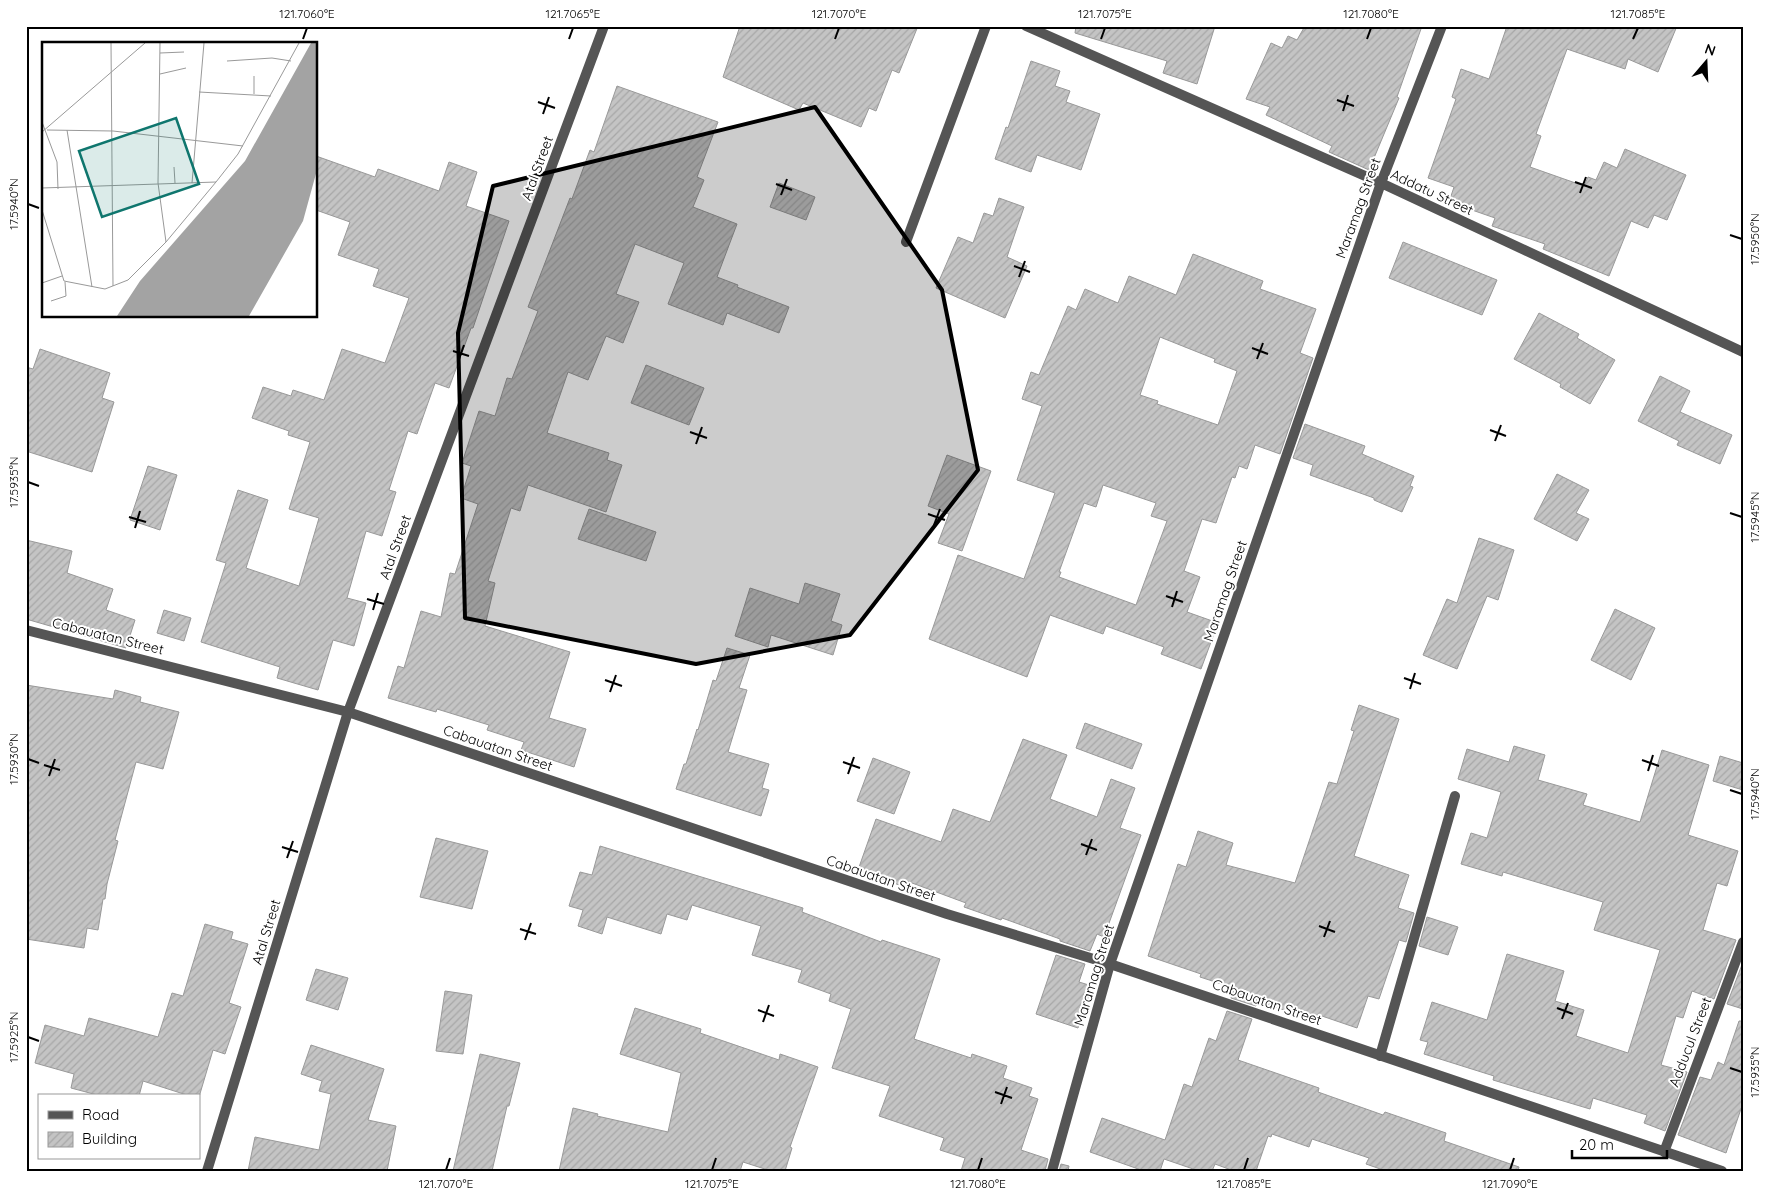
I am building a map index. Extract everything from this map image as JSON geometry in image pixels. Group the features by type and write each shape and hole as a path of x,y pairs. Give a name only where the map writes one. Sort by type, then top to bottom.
{"street":[{"name":"Atal Street","path":"207,1171 348,712 604,26"},
{"path":"906,242 986,26"},
{"name":"Addatu Street","path":"1026,26 1380,183 1743,352"},
{"name":"Maramag Street","path":"1052,1171 1110,964 1380,183 1442,26"},
{"name":"Cabauatan Street","path":"26,630 348,712 947,914 1110,964 1722,1171"},
{"path":"1380,1056 1455,796"},
{"name":"Adducul Street","path":"1664,1152 1743,942"}],"highlighted area":[{"path":"815,107 942,290 978,470 850,635 696,664 465,618 458,333 493,186"}],"building":[{"path":"740,26 918,26 899,73 892,70 876,111 869,108 861,127 803,103 799,110 723,77"},
{"path":"1076,26 1215,26 1197,84 1163,73 1167,61 1075,33"},
{"path":"1305,26 1422,26 1397,97 1399,98 1369,170 1329,152 1332,146 1266,115 1270,107 1246,99 1271,43 1282,48 1288,36 1297,40"},
{"path":"1507,26 1677,26 1658,72 1628,59 1625,69 1567,49 1536,134 1541,136 1530,167 1584,186 1588,177 1596,180 1604,162 1617,168 1625,149 1686,175 1667,220 1654,215 1648,228 1631,221 1609,276 1543,249 1545,244 1492,226 1495,218 1449,202 1454,187 1428,178 1456,99 1452,97 1461,69 1489,79"},
{"path":"1031,61 1060,71 1055,86 1070,91 1066,102 1100,114 1081,170 1037,155 1031,172 995,159 1006,127 1008,128"},
{"path":"617,86 718,122 697,177 704,180 693,207 737,224 717,277 738,285 737,287 789,307 779,333 727,313 723,325 668,304 684,263 635,244 616,294 639,302 623,343 606,336 588,380 568,372 547,433 609,453 607,460 622,465 606,512 528,485 520,511 511,508 488,581 495,583 485,626 570,652 549,718 586,729 574,767 521,750 524,742 487,730 489,725 437,709 436,712 388,698 398,666 404,668 421,611 441,617 450,573 455,574 478,504 461,498 471,466 462,463 479,411 495,416 507,378 512,379 538,311 528,307 590,150 594,152"},
{"path":"318,157 375,177 378,169 439,191 449,162 477,172 466,206 509,221 473,328 471,328 449,388 435,383 417,434 408,431 389,490 396,492 382,536 366,531 347,598 366,603 354,646 333,640 318,690 277,678 280,667 201,642 226,563 216,560 238,490 268,500 246,568 299,586 319,518 289,509 310,442 288,435 289,431 252,418 263,387 291,396 293,390 324,400 342,349 385,363 409,298 373,286 379,269 338,255 350,222 318,211"},
{"path":"779,183 815,197 806,220 770,207"},
{"path":"999,198 1024,207 1007,257 1027,266 1005,318 936,288 958,237 973,243 984,213 993,216"},
{"path":"1403,242 1497,280 1482,315 1389,278"},
{"path":"1193,254 1263,281 1260,289 1316,309 1300,353 1313,358 1280,454 1255,445 1247,469 1239,466 1235,478 1232,477 1216,523 1202,519 1184,571 1200,577 1187,612 1218,623 1201,669 1161,654 1164,647 1106,626 1103,634 1050,615 1027,677 929,639 958,555 1024,579 1055,493 1017,480 1042,406 1022,399 1031,372 1039,375 1068,306 1076,310 1085,289 1118,303 1129,276 1176,295","holes":["1160,337 1215,359 1214,362 1237,371 1218,425 1157,404 1158,401 1140,395","1103,485 1156,503 1151,516 1167,521 1136,605 1059,577 1061,572 1059,572 1084,503 1096,507"]},
{"path":"1539,313 1579,334 1577,338 1615,360 1590,404 1560,387 1561,384 1514,359"},
{"path":"40,349 110,373 102,398 114,402 92,472 26,451 26,367 33,369"},
{"path":"646,365 704,388 689,425 631,403"},
{"path":"1660,376 1690,391 1680,412 1732,435 1720,464 1677,445 1679,441 1638,421"},
{"path":"1305,424 1365,446 1362,454 1414,476 1410,486 1413,487 1402,512 1374,500 1374,498 1310,475 1313,465 1293,458"},
{"path":"947,455 991,471 962,551 938,543 949,514 928,506"},
{"path":"148,466 177,475 160,530 130,520"},
{"path":"1557,474 1589,490 1576,513 1589,519 1577,541 1534,519"},
{"path":"589,509 656,532 646,561 578,539"},
{"path":"1479,538 1514,550 1498,600 1487,596 1457,669 1423,655 1447,599 1457,603"},
{"path":"26,540 72,551 67,573 113,589 106,610 135,620 126,648 26,619"},
{"path":"805,583 840,594 831,621 842,625 833,655 771,635 768,647 735,636 750,588 799,604"},
{"path":"1615,609 1655,628 1631,680 1591,660"},
{"path":"164,610 191,618 184,641 157,633"},
{"path":"727,648 750,655 739,688 747,690 728,752 769,764 762,788 769,790 761,816 676,789 698,730 713,680 716,681"},
{"path":"26,685 113,699 115,690 141,697 140,702 179,712 163,769 136,762 115,840 118,841 105,899 103,899 98,930 87,928 84,948 26,939"},
{"path":"1359,705 1399,719 1354,856 1409,875 1398,908 1414,913 1406,942 1399,940 1379,999 1368,996 1357,1028 1319,1015 1317,1020 1258,1002 1256,1006 1231,998 1234,988 1200,977 1201,974 1148,956 1178,864 1186,867 1198,831 1233,843 1226,865 1295,883 1329,782 1337,784 1354,731 1351,730"},
{"path":"1085,723 1142,744 1132,769 1076,748"},
{"path":"1023,739 1067,755 1050,799 1097,817 1111,779 1135,788 1120,828 1141,835 1104,937 1097,934 1090,951 1002,918 1001,920 964,907 966,903 904,880 902,886 858,870 876,819 941,842 953,809 990,822"},
{"path":"1514,746 1545,755 1538,780 1587,794 1583,805 1640,822 1662,750 1709,765 1688,835 1738,851 1727,886 1717,883 1703,930 1736,940 1714,999 1692,991 1683,1018 1676,1016 1661,1065 1687,1072 1665,1131 1644,1123 1647,1115 1593,1098 1590,1109 1493,1080 1494,1076 1424,1054 1428,1042 1420,1040 1432,1002 1487,1020 1507,954 1564,971 1555,1001 1584,1010 1576,1036 1628,1053 1660,950 1594,930 1603,902 1503,872 1502,876 1461,864 1471,833 1487,838 1501,792 1458,779 1467,749 1509,762"},
{"path":"1720,756 1743,763 1743,790 1713,781"},
{"path":"873,758 910,772 894,814 857,801"},
{"path":"436,838 488,851 472,909 420,897"},
{"path":"600,846 803,908 802,912 881,942 882,940 940,959 914,1039 971,1058 972,1054 1007,1066 1003,1078 1032,1088 1029,1096 1038,1099 1021,1150 1048,1159 1045,1171 961,1171 965,1158 940,1150 944,1138 879,1116 890,1086 832,1068 851,1009 829,1001 831,994 798,982 802,970 752,955 761,926 692,905 687,920 667,914 661,934 607,917 602,934 578,926 583,910 569,906 580,872 592,875"},
{"path":"1427,917 1458,927 1448,955 1419,946"},
{"path":"205,924 233,932 231,939 248,944 229,1003 241,1007 225,1054 213,1050 200,1094 184,1094 143,1081 140,1094 94,1094 71,1088 74,1074 35,1063 45,1025 84,1036 89,1018 158,1037 172,993 183,996"},
{"path":"1056,955 1085,964 1079,982 1092,986 1078,1028 1036,1014"},
{"path":"1743,962 1743,1009 1727,1004"},
{"path":"316,969 348,978 338,1010 306,1000"},
{"path":"445,991 472,995 463,1054 436,1051"},
{"path":"635,1008 701,1029 700,1033 779,1060 780,1054 818,1067 790,1147 792,1148 785,1171 771,1171 743,1162 740,1171 559,1171 573,1108 598,1114 597,1116 668,1132 681,1073 620,1054"},
{"path":"1227,1011 1252,1019 1238,1060 1319,1088 1318,1092 1383,1115 1385,1112 1446,1133 1444,1141 1519,1167 1518,1171 1386,1171 1366,1164 1369,1158 1312,1139 1309,1147 1272,1134 1271,1137 1268,1136 1256,1171 1234,1171 1215,1164 1212,1171 1199,1171 1164,1159 1160,1171 1144,1171 1090,1152 1102,1118 1165,1140 1184,1084 1192,1087 1209,1038 1216,1041"},
{"path":"1739,1021 1743,1021 1743,1103 1726,1153 1678,1135 1700,1077 1711,1080 1718,1062 1724,1065"},
{"path":"311,1045 384,1069 368,1120 396,1126 387,1171 248,1171 255,1137 319,1150 331,1094 319,1091 322,1081 301,1074"},
{"path":"480,1054 520,1063 509,1106 507,1106 492,1171 453,1171"},
{"path":"1061,1164 1069,1166 1068,1171 1059,1171"}]}
